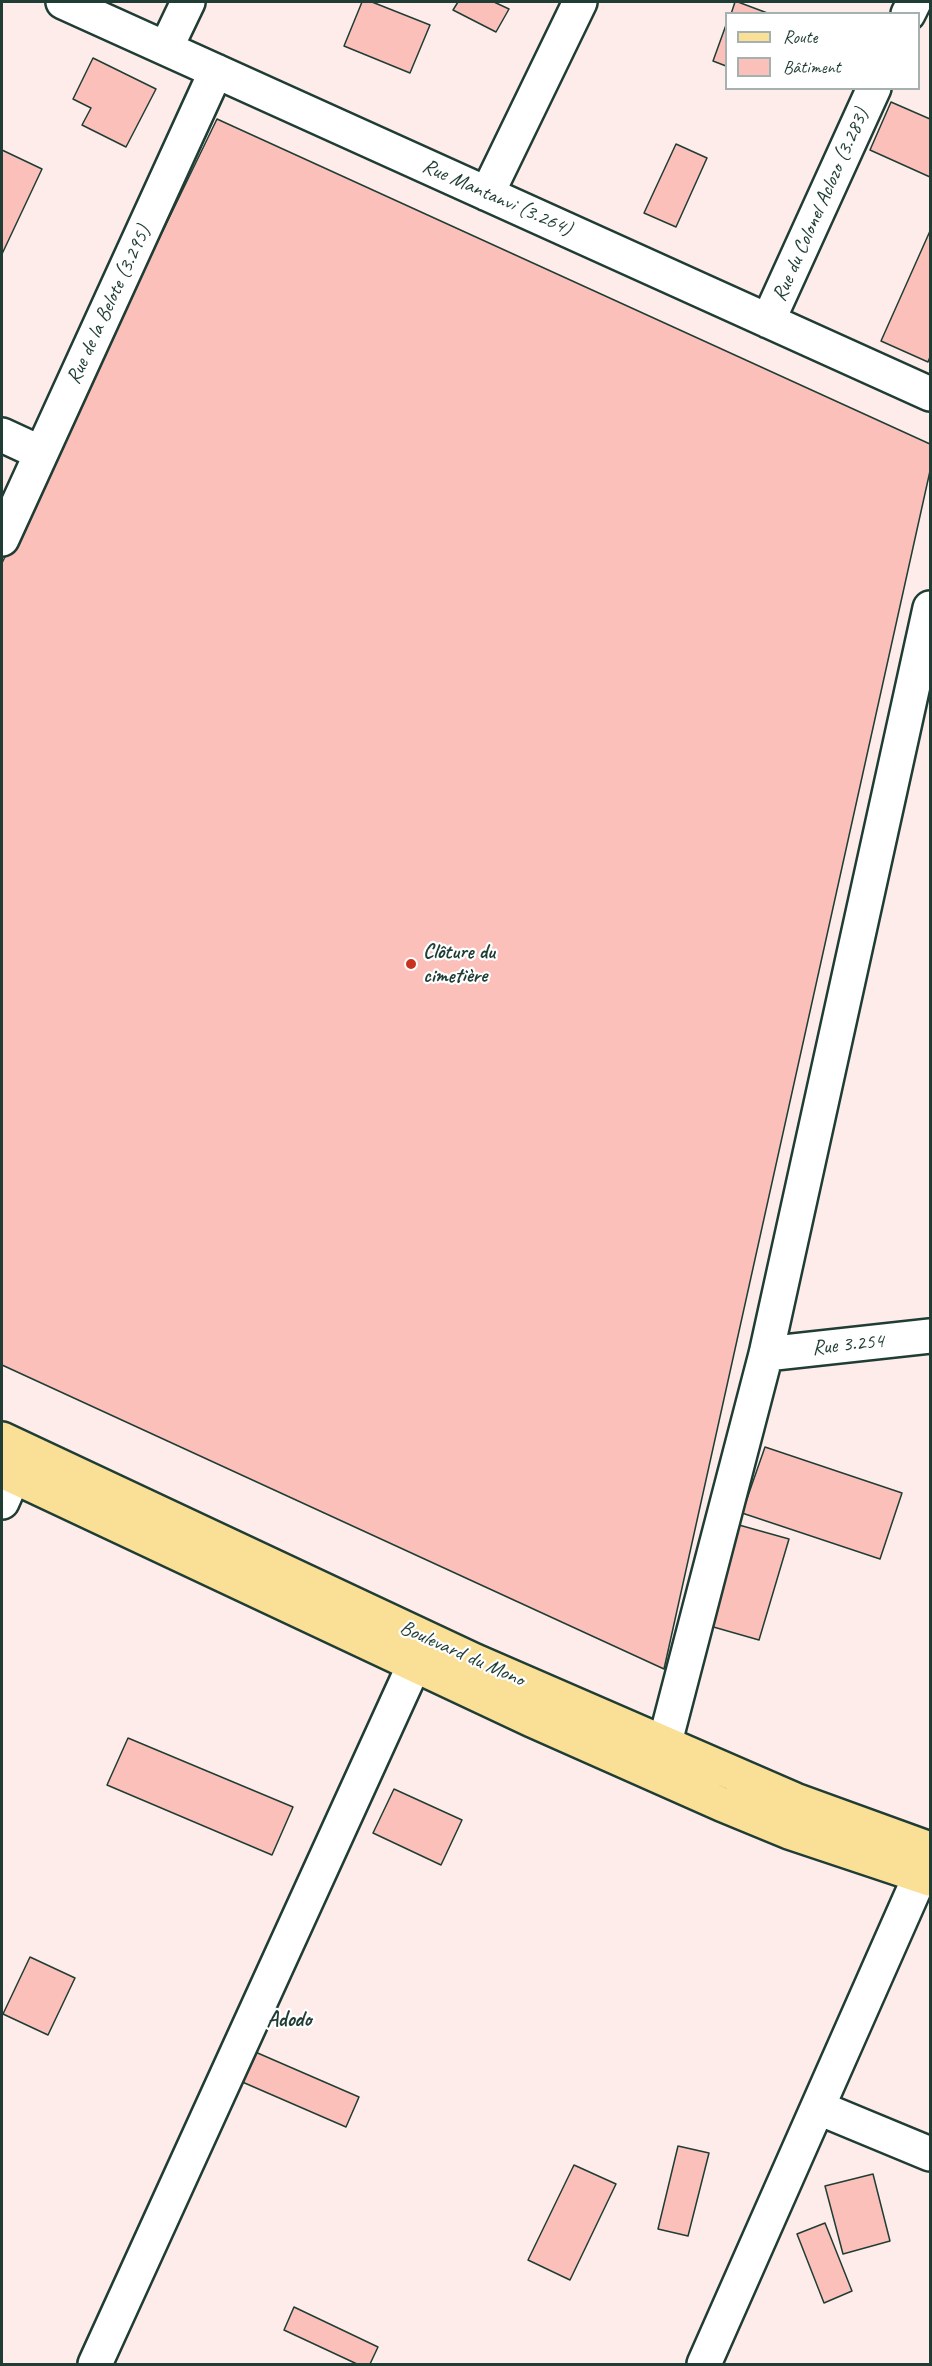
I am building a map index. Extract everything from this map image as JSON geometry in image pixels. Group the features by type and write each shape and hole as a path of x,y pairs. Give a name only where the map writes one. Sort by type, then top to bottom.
{"main road":[{"name":"Boulevard du Mono","path":"2,1439 358,1608 795,1800 887,1836 927,1868"},
{"name":"Boulevard du Mono","path":"5,1484 721,1804 789,1832 927,1868"}],"street":[{"name":"Rue Mantanvi (3.264)","path":"63,2 930,394"},
{"path":"166,48 188,2"},
{"path":"487,194 580,2"},
{"name":"Rue de la Belote (3.295)","path":"2,539 216,71"},
{"name":"Rue du Colonel Aclozo (3.283)","path":"768,321 873,90"},
{"path":"2,435 41,453"},
{"path":"665,1742 766,1354 930,608"},
{"name":"Rue 3.254","path":"766,1354 930,1336"},
{"path":"95,2364 414,1665"},
{"path":"704,2364 927,1868"},
{"path":"819,2108 930,2154"}],"building":[{"path":"362,2 372,2 430,25 410,73 344,46"},
{"path":"458,2 494,2 509,9 496,32 453,10"},
{"path":"735,2 738,2 765,12 732,12"},
{"path":"725,28 725,66 713,61"},
{"path":"93,58 156,89 126,147 82,125 91,108 73,99"},
{"path":"891,102 930,119 930,177 870,150"},
{"name":"Clôture du cimetière","path":"217,119 930,444 930,471 664,1669 2,1365 2,563"},
{"path":"676,144 707,158 676,227 644,213"},
{"path":"2,150 42,169 2,254"},
{"path":"930,231 930,357 928,362 881,341"},
{"path":"765,1447 902,1493 880,1559 742,1513"},
{"path":"739,1525 789,1539 759,1640 710,1626"},
{"path":"128,1738 293,1807 272,1855 107,1785"},
{"path":"394,1789 462,1820 441,1865 373,1833"},
{"path":"30,1957 75,1978 48,2035 3,2014"},
{"path":"253,2051 359,2097 346,2127 240,2081"},
{"path":"678,2146 709,2153 688,2236 658,2229"},
{"path":"574,2165 616,2184 570,2280 528,2260"},
{"path":"873,2174 890,2241 843,2254 825,2186"},
{"path":"825,2223 852,2291 824,2303 797,2234"},
{"path":"294,2307 378,2347 370,2364 357,2364 284,2330"}],"place":[{"name":"Clôture du cimetière","path":"411,964"}],"district":[{"name":"Adodo","path":"289,2020"}]}
